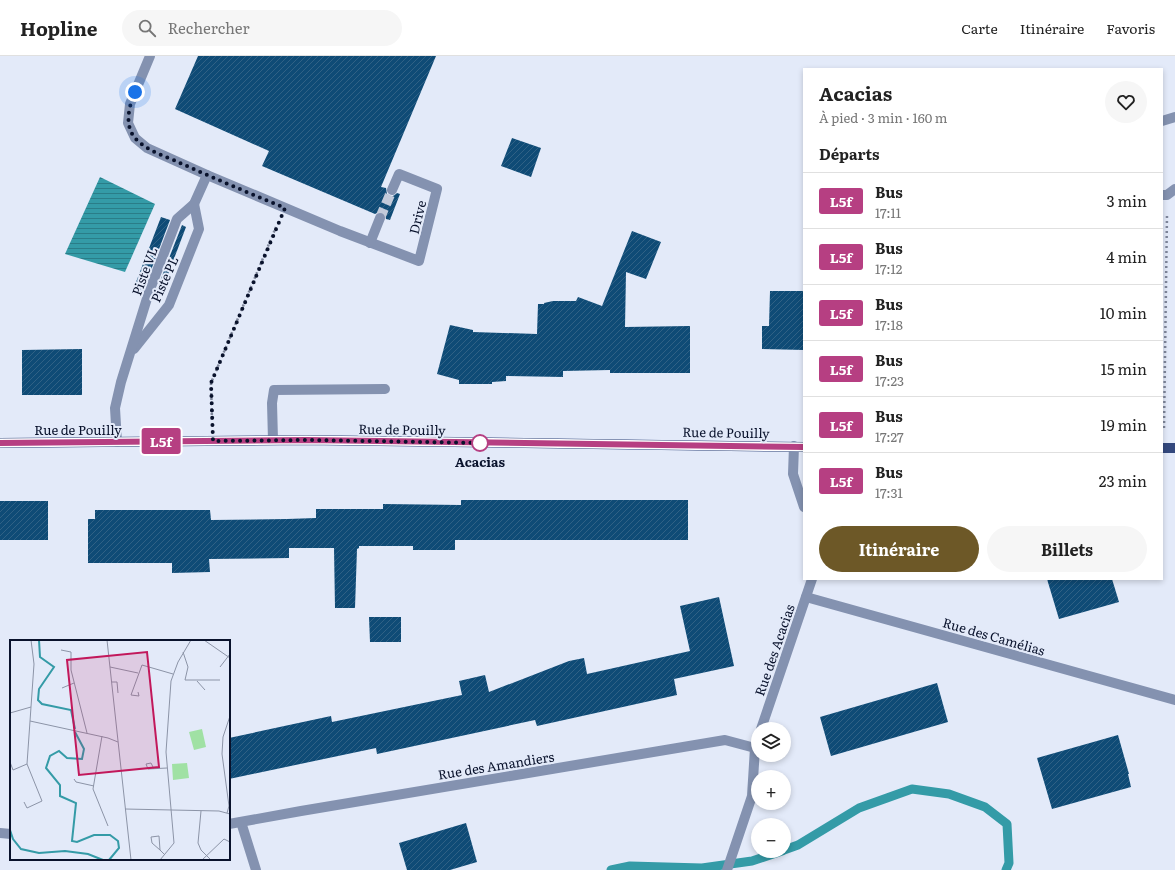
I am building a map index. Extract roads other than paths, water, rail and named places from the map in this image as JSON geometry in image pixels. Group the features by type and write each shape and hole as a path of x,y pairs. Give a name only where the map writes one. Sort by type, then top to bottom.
{"main road":[{"name":"Rue de Pouilly","path":"0,443 273,440 799,447"},
{"path":"1163,448 1175,448"}],"street":[{"path":"150,56 130,104 128,123 135,138 147,148 207,175 370,243 380,218"},
{"path":"1163,121 1175,117"},
{"name":"Drive","path":"370,243 419,262 437,189 399,174 392,190"},
{"path":"194,204 207,175"},
{"name":"Piste VL","path":"116,442 115,408 121,382 149,292 177,219 194,204"},
{"name":"Piste PL","path":"130,355 169,305 199,230 194,204"},
{"path":"273,440 272,403 274,390 385,389"},
{"path":"799,447 793,474 803,504"},
{"name":"Rue des Acacias","path":"763,722 812,580"},
{"name":"Rue des Camélias","path":"806,597 1175,700"},
{"name":"Rue des Amandiers","path":"230,824 725,740 751,743"},
{"path":"727,870 752,796 755,762"},
{"path":"241,822 256,870"},
{"path":"0,833 10,834"}],"water":[{"path":"100,177 155,204 125,272 65,254"}],"waterway":[{"path":"791,848 798,845 859,808 912,789 949,794 985,807 1007,824 1009,863 1006,870"},
{"path":"611,870 630,866 702,868 752,861 761,858"}],"tunnel":[{"path":"380,218 392,190"}],"place":[{"name":"Acacias","path":"480,443"}]}
